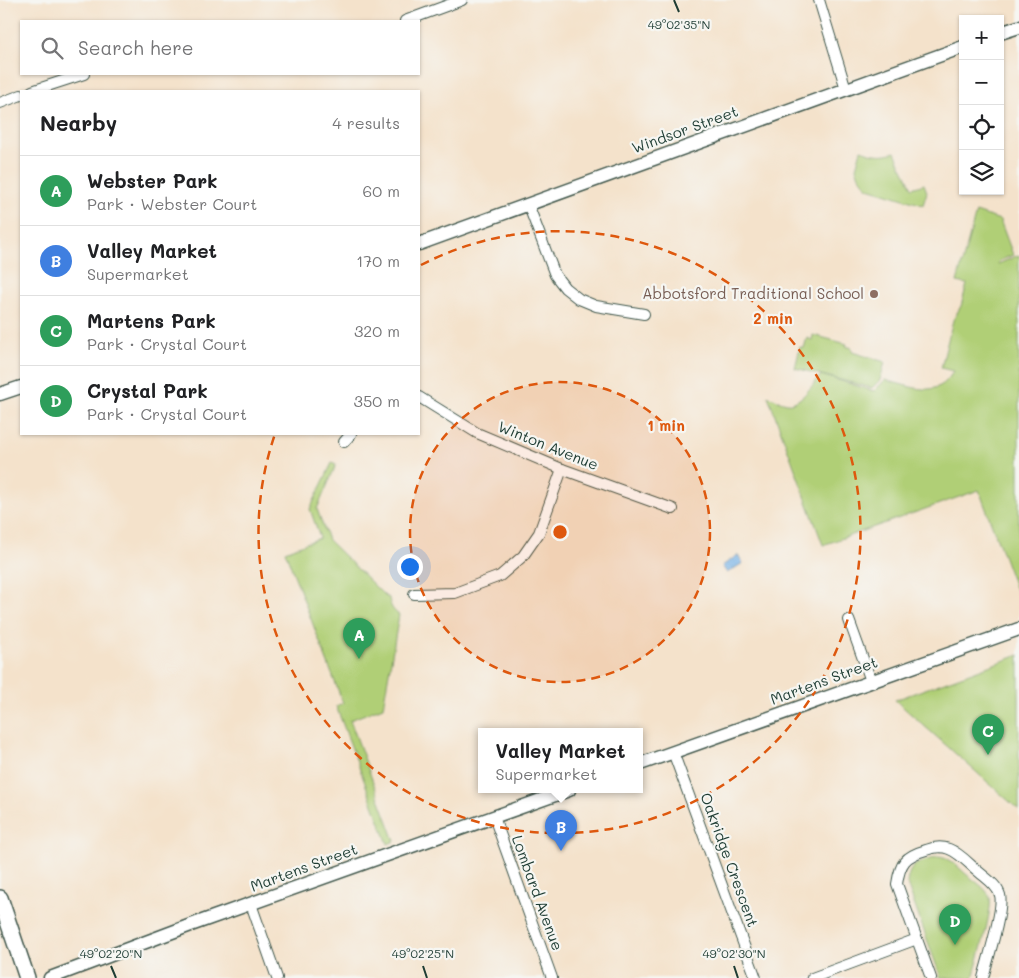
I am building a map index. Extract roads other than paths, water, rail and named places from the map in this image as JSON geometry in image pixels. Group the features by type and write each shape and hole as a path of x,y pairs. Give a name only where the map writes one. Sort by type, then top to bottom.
{"main road":[{"path":"0,898 27,978"}],"street":[{"path":"408,20 462,0"},
{"path":"819,0 846,89"},
{"path":"1004,32 1019,27"},
{"name":"Windsor Street","path":"420,244 959,48"},
{"path":"35,90 81,75"},
{"path":"0,103 20,95"},
{"path":"528,204 555,275 564,288 579,299 596,306 644,314"},
{"path":"0,394 20,387"},
{"name":"Winton Avenue","path":"420,398 477,433 562,469 673,509"},
{"path":"344,442 350,435"},
{"path":"414,594 456,593 500,576 523,556 539,533 562,469"},
{"path":"848,620 871,681"},
{"name":"Martens Street","path":"643,763 1019,629"},
{"name":"Oakridge Crescent","path":"673,752 756,978"},
{"name":"Martens Street","path":"50,978 561,793"},
{"name":"Lombard Avenue","path":"494,817 552,978"},
{"path":"931,978 897,884 899,870 904,861 913,854 937,847 949,848 993,884 1000,896 1000,911 983,978"},
{"path":"251,904 277,978"},
{"path":"812,978 917,939"}],"water":[{"path":"738,555 743,563 727,573 722,566"}],"place":[{"name":"Abbotsford Traditional School","path":"874,294"},
{"name":"Webster Park","path":"359,659"},
{"name":"Martens Park","path":"988,755"},
{"name":"Valley Market","path":"561,851"},
{"name":"Crystal Park","path":"955,945"}]}
